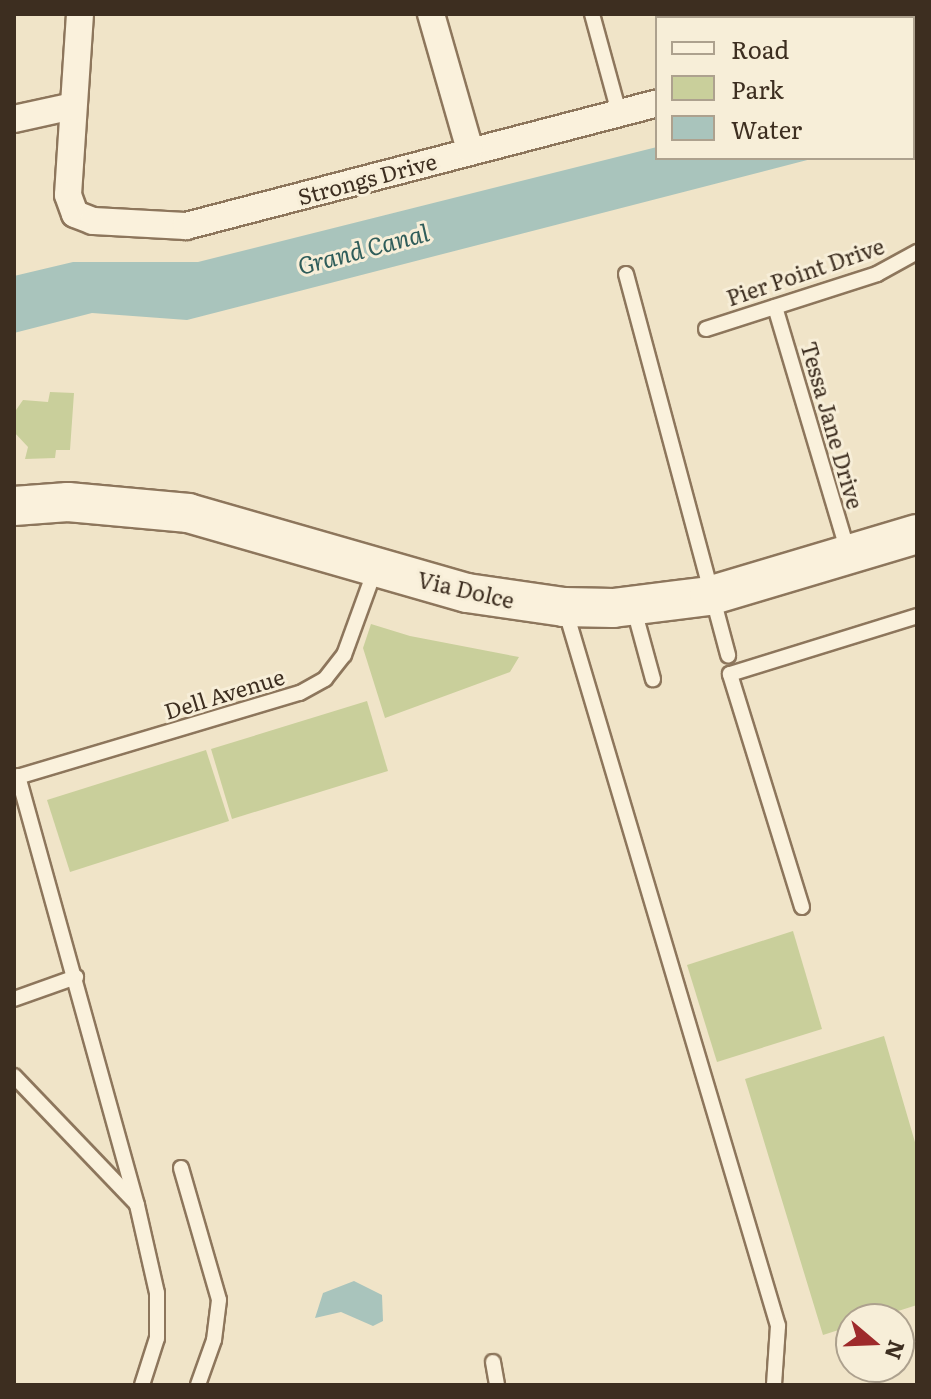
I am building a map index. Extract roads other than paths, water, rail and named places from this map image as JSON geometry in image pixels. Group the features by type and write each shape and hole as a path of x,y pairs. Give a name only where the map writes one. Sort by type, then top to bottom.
{"street":[{"path":"14,119 73,106 80,14"},
{"path":"431,14 470,150"},
{"name":"Strongs Drive","path":"73,106 68,195 75,214 93,221 186,226 655,104"},
{"name":"Via Dolce","path":"14,506 68,502 188,513 467,593 564,607 633,606 709,596 917,534"}],"lane":[{"path":"592,14 619,113"},
{"name":"Pier Point Drive","path":"706,329 877,274 917,252"},
{"path":"626,274 709,596 728,656"},
{"name":"Tessa Jane Drive","path":"775,307 848,555"},
{"name":"Dell Avenue","path":"16,777 300,693 325,679 344,655 376,567"},
{"path":"633,606 653,679"},
{"path":"564,607 778,1326 774,1385"},
{"path":"802,907 730,674 917,616"},
{"path":"16,777 76,977 137,1205 160,1318 142,1385"},
{"path":"14,999 76,977"},
{"path":"14,1076 137,1205"},
{"path":"181,1168 219,1300 214,1340 198,1385"},
{"path":"493,1362 497,1385"}],"water":[{"name":"Grand Canal","path":"655,148 655,160 807,160 187,320 92,313 14,333 14,276 73,262 198,262"},
{"path":"354,1281 382,1295 383,1321 373,1326 341,1312 315,1318 323,1293"}]}
